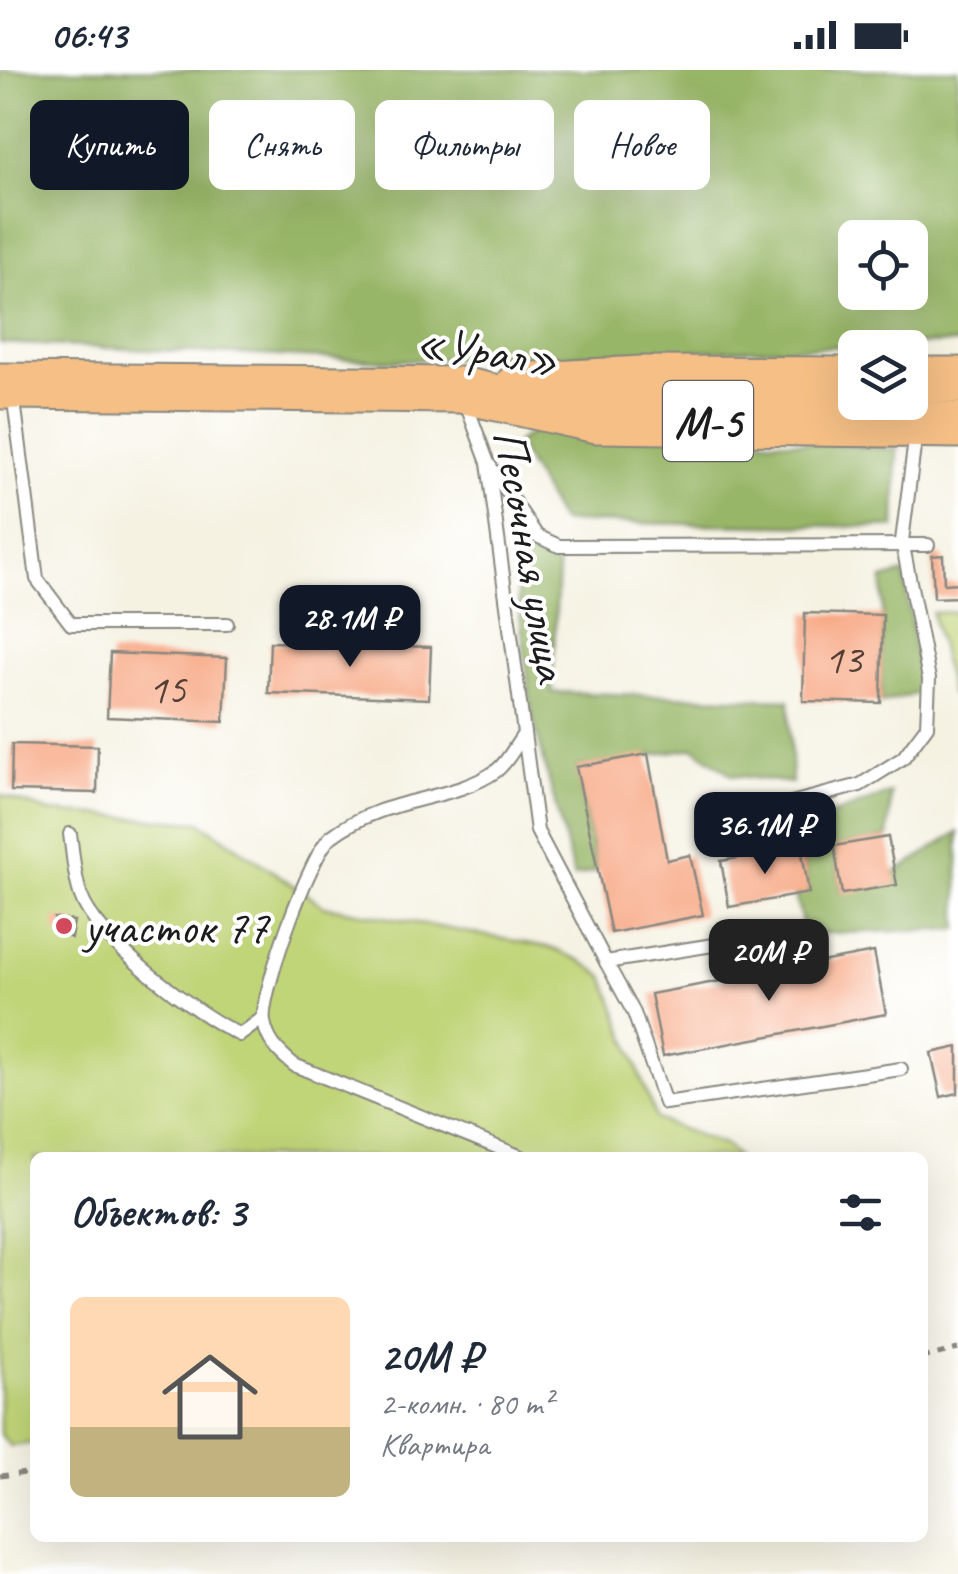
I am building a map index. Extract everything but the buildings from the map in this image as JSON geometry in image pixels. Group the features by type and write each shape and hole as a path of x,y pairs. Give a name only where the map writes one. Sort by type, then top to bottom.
{"highway":[{"name":"М-5","path":"461,390 642,379 838,380"},
{"path":"928,380 958,380"},
{"name":"«Урал»","path":"6,385 461,390 597,420 937,425"}],"lane":[{"path":"6,385 38,580 71,624 227,624"},
{"name":"Песочная улица","path":"461,390 488,463 536,831 634,1013 664,1103 900,1068"},
{"path":"722,821 860,785 903,758 927,726 927,664 903,546 937,425"},
{"path":"488,463 537,536 560,546 928,545"},
{"name":"Песочная улица","path":"263,1018 275,963 328,839 374,809 476,781 496,770 524,734"},
{"path":"70,834 82,899 124,952 210,1020 240,1035 263,1018 270,1044 294,1065 509,1152"},
{"path":"606,962 789,933"}],"path":[{"path":"928,1356 958,1349"},
{"path":"0,1476 30,1473"}],"green space":[{"path":"0,70 958,70 958,343 928,344 928,330 838,330 838,347 388,361 0,343"},
{"path":"544,424 897,449 895,527 561,522 516,443"},
{"path":"519,543 558,567 552,692 789,700 792,783 732,775 694,748 577,767 596,871 574,877 532,715 513,555"},
{"path":"904,573 921,692 881,703 883,579"},
{"path":"958,612 958,694 951,695 932,613"},
{"path":"891,793 888,837 834,847 842,893 895,873 958,832 958,929 805,934 795,895 809,892 798,827"},
{"path":"0,795 50,812 200,822 324,906 548,947 580,960 604,976 656,1119 726,1146 732,1152 30,1152 30,1444 10,1446 0,1434"}],"place":[{"name":"участок 77","path":"64,926"}]}
